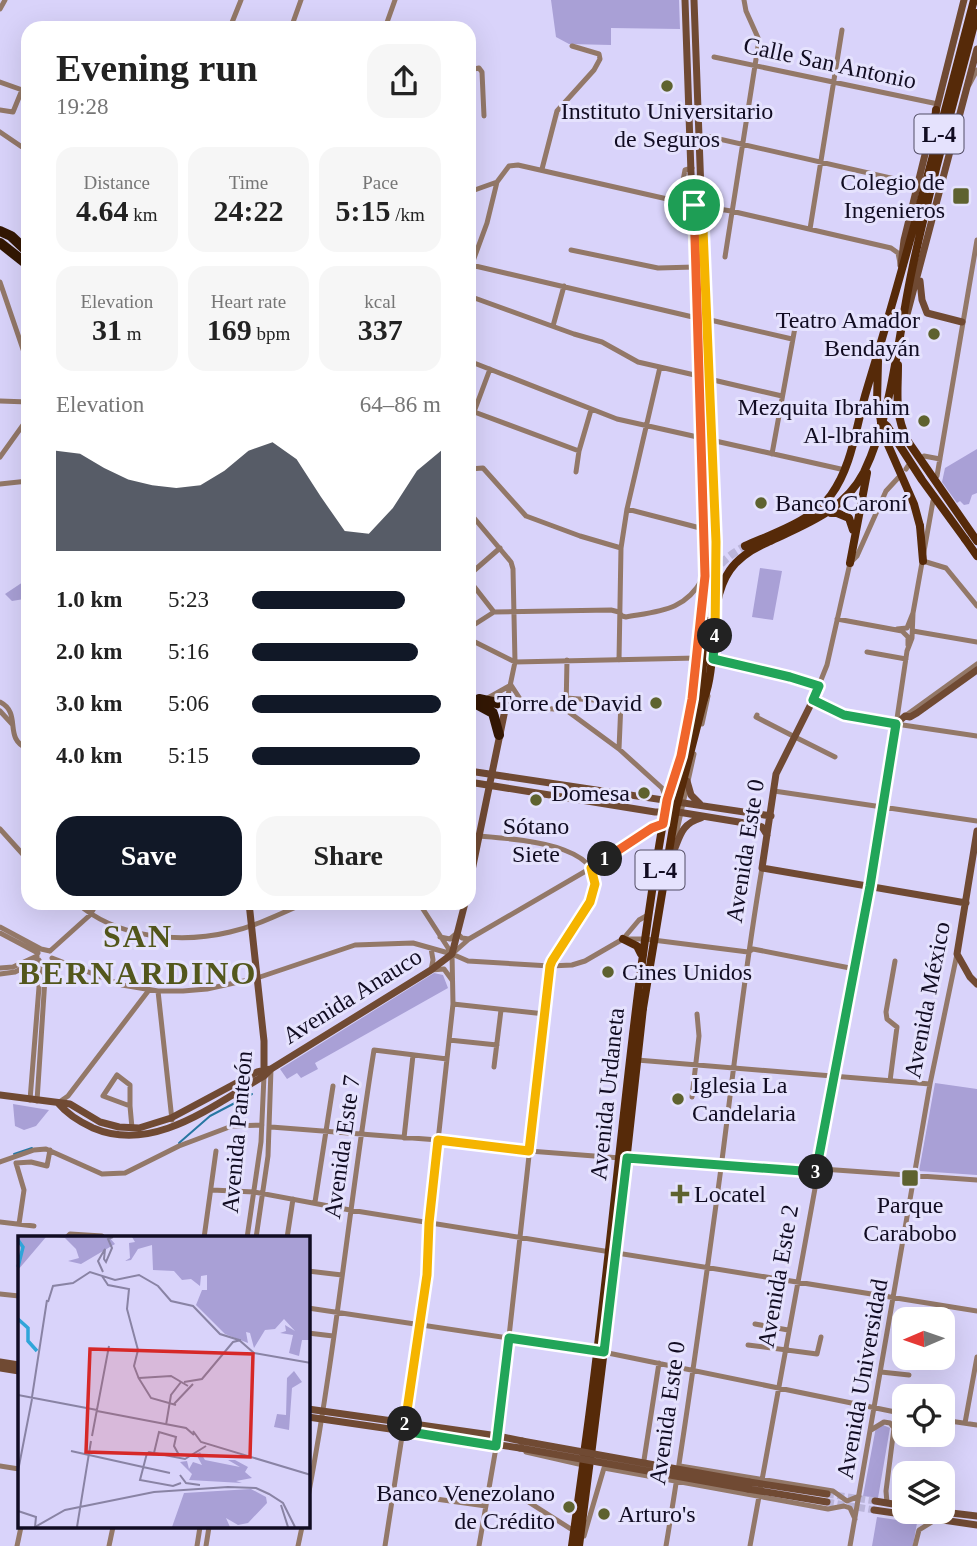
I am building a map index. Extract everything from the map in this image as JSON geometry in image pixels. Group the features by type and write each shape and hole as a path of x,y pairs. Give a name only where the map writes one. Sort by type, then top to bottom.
{"highway":[{"path":"0,231 11,236 21,245"},
{"path":"0,243 21,260"},
{"path":"476,697 506,705"},
{"path":"476,704 493,713 499,735"}],"main road":[{"path":"685,0 692,168 698,205"},
{"path":"694,0 698,205 709,379 716,609"},
{"name":"L-4","path":"901,267 904,240 917,184 964,0"},
{"name":"L-4","path":"850,563 911,271 974,0"},
{"name":"L-4","path":"745,545 781,529 822,505 845,470 901,267 977,13"},
{"name":"L-4","path":"977,49 897,348 896,403 907,440 977,541"},
{"path":"948,62 959,56"},
{"path":"937,107 952,97"},
{"name":"L-4","path":"951,146 952,97"},
{"name":"L-4","path":"931,164 937,107"},
{"name":"Avenida Urdaneta","path":"639,1002 641,957 665,811 681,756 692,699 705,576 695,267 698,205"},
{"path":"919,272 920,293 927,313 962,322"},
{"path":"877,355 877,403 881,429 914,505 920,526 923,561"},
{"path":"881,421 977,556"},
{"name":"L-4","path":"639,1002 676,808 709,685 716,609 730,569 747,554 828,514 851,492 859,480 878,437"},
{"path":"828,514 841,514 851,523 853,530 848,560 850,563"},
{"name":"L-4","path":"636,1039 639,1002 665,843 701,691 708,621"},
{"path":"813,700 844,715 896,724 905,716 910,717 917,713 977,670"},
{"name":"L-4","path":"691,734 692,699"},
{"name":"Avenida Este 0","path":"762,868 776,774 813,700"},
{"path":"476,851 506,705"},
{"path":"476,772 771,816"},
{"path":"687,781 691,796 706,807"},
{"path":"476,783 655,812 665,811 757,825 766,831 767,836"},
{"name":"L-4","path":"663,824 670,817 677,822 672,855"},
{"path":"672,855 683,828 690,822 705,817"},
{"name":"Avenida México","path":"957,954 977,831"},
{"path":"762,868 966,903"},
{"name":"Avenida Panteón","path":"249,910 266,1071"},
{"path":"452,954 463,910"},
{"path":"624,939 637,946 641,957"},
{"path":"641,957 645,949 650,948 653,959"},
{"name":"Avenida Anauco","path":"58,1103 64,1111 86,1125 118,1135 150,1135 172,1128 431,970 452,954"},
{"path":"957,954 977,984"},
{"path":"965,968 977,972"},
{"name":"Avenida Urdaneta","path":"623,1158 637,1060 636,1039"},
{"name":"Avenida Urdaneta","path":"580,1546 587,1456 636,1039"},
{"name":"Avenida Anauco","path":"0,1095 70,1104 100,1122 132,1128 148,1127 266,1071"},
{"path":"0,1362 18,1365"},
{"path":"0,1368 18,1371"},
{"path":"310,1410 323,1415 405,1427 498,1436 521,1445 829,1499"},
{"path":"310,1417 323,1415"},
{"path":"405,1427 496,1446 521,1445"},
{"name":"Avenida Urdaneta","path":"572,1546 587,1456"},
{"path":"892,1504 874,1505 892,1509"},
{"path":"955,1513 977,1516"},
{"path":"955,1522 977,1525"}],"street":[{"path":"0,9 5,0"},
{"path":"233,21 241,0"},
{"path":"294,21 301,0"},
{"path":"388,21 395,0"},
{"path":"725,257 759,36 746,11 744,0"},
{"path":"810,229 842,30"},
{"path":"542,169 557,111 594,70 600,59 599,54 594,51 572,46"},
{"name":"Calle San Antonio","path":"714,57 833,81 937,107"},
{"path":"476,69 482,72 484,116"},
{"path":"967,87 977,70"},
{"path":"0,82 21,90"},
{"path":"0,110 11,113 21,97"},
{"path":"1,135 21,146"},
{"path":"706,136 917,184"},
{"path":"476,252 487,223 497,182 506,169 518,165 542,169 676,201 680,197 685,170 692,168"},
{"path":"476,190 497,182"},
{"path":"698,205 891,248 898,253 901,267"},
{"path":"891,248 904,240"},
{"path":"937,476 977,240"},
{"path":"571,250 658,268 695,267"},
{"path":"476,269 564,286 697,318"},
{"path":"0,282 21,344"},
{"path":"553,326 564,286"},
{"path":"476,298 602,342 634,360 699,376"},
{"path":"706,319 792,339"},
{"path":"772,454 796,321"},
{"path":"476,364 617,419 845,470"},
{"path":"619,660 621,548 627,509 660,367"},
{"path":"476,400 490,369"},
{"path":"709,379 782,396"},
{"path":"0,401 21,402"},
{"path":"576,472 591,410"},
{"path":"476,413 579,451"},
{"path":"0,457 21,428"},
{"path":"924,456 940,459"},
{"path":"476,468 483,468 526,516 621,548"},
{"name":"Avenida Este 0","path":"813,700 827,666 850,563 858,556 886,491 898,478"},
{"path":"0,484 21,482"},
{"name":"Avenida Este 2","path":"750,1546 833,1076 870,886 933,501"},
{"path":"627,509 704,529"},
{"path":"476,520 500,548 513,569 515,662 506,705 566,710 619,749 662,789 667,800"},
{"path":"476,570 500,548"},
{"path":"923,561 946,568 977,606"},
{"path":"476,624 494,612 515,610 619,612 626,617 668,610 691,596 705,576"},
{"path":"476,587 494,612"},
{"path":"897,629 906,628 913,613"},
{"path":"837,619 905,632 908,638 907,651"},
{"path":"913,631 977,642"},
{"name":"Avenida Urdaneta","path":"636,1039 658,941 682,802 707,704 715,633"},
{"path":"476,642 515,662 697,658"},
{"path":"867,652 906,659"},
{"path":"713,659 819,686"},
{"path":"566,710 567,660"},
{"path":"905,716 977,664"},
{"path":"482,700 511,685"},
{"path":"511,685 525,706"},
{"path":"566,698 621,702 619,749"},
{"path":"0,702 9,708 15,739 21,744"},
{"path":"898,707 905,716 906,723 912,726"},
{"path":"0,711 12,724"},
{"path":"758,716 835,757"},
{"path":"896,724 977,736"},
{"path":"774,791 977,821"},
{"path":"452,954 469,939 591,868 652,828 663,824"},
{"path":"0,829 21,852"},
{"path":"476,836 567,850 583,858 591,868 595,884 590,902 550,966 498,1436 479,1546"},
{"name":"Avenida Este 0","path":"666,1546 680,1466 748,952 762,868"},
{"path":"85,910 112,925 163,936 208,936 251,926 288,910"},
{"path":"0,968 13,967 51,954 93,910"},
{"path":"385,1546 427,1275 429,1223 453,1004 452,954 423,910"},
{"path":"0,974 27,968 40,957 51,954 122,985 158,991 207,989 257,978 355,945 413,943 468,961 572,965 624,939 639,920 649,915"},
{"path":"0,927 40,957"},
{"path":"0,933 40,957"},
{"path":"440,937 450,939 457,933 462,938 469,939"},
{"path":"431,948 438,944 440,937"},
{"path":"468,961 464,954 469,939"},
{"path":"624,939 645,939 748,952 753,950 855,969"},
{"path":"431,948 431,970 444,970 452,981"},
{"name":"Avenida México","path":"914,1177 957,954"},
{"path":"34,1100 40,957"},
{"path":"890,1081 897,1027 887,1019 886,1012 895,961"},
{"path":"58,1103 147,990"},
{"path":"158,991 172,1128"},
{"path":"453,1004 545,1014"},
{"path":"494,1067 501,1010"},
{"path":"692,1097 699,1036 697,1014"},
{"path":"449,1040 497,1045"},
{"name":"Avenida Este 7","path":"310,1486 323,1415 374,1050 413,1055"},
{"path":"404,1138 413,1055 447,1059"},
{"path":"637,1060 930,1084"},
{"name":"Avenida Panteón","path":"247,1236 262,1125 266,1071"},
{"name":"Avenida Panteón","path":"256,1236 271,1127 266,1071"},
{"path":"130,1106 103,1096 117,1075 130,1085 132,1128"},
{"path":"315,1202 333,1086"},
{"path":"0,1162 34,1150 50,1150 102,1174 125,1173 179,1146 232,1126 262,1125"},
{"path":"271,1127 721,1166 816,1173 822,1169 977,1180"},
{"path":"19,1224 24,1190 16,1163 31,1162 47,1166 50,1150"},
{"path":"204,1236 216,1151"},
{"name":"Avenida Universidad","path":"850,1546 914,1177"},
{"path":"212,1190 263,1193 519,1238 977,1311"},
{"path":"287,1236 293,1199"},
{"path":"0,1223 34,1226"},
{"path":"68,1236 102,1236"},
{"path":"310,1271 342,1275"},
{"path":"0,1294 18,1296"},
{"path":"310,1308 600,1352 892,1413"},
{"path":"755,1324 788,1330"},
{"path":"310,1333 333,1336"},
{"path":"748,1345 817,1354 821,1337"},
{"path":"965,1423 977,1357"},
{"path":"644,1460 659,1363"},
{"path":"881,1371 909,1375"},
{"path":"871,1430 884,1422 892,1426"},
{"path":"955,1422 977,1425"},
{"path":"498,1436 587,1456"},
{"path":"887,1503 892,1444"},
{"path":"496,1446 644,1460 680,1466 750,1486"},
{"path":"0,1466 18,1469"},
{"path":"580,1546 604,1468 677,1482 750,1486"},
{"path":"855,1520 850,1508 829,1499 776,1482 761,1487 773,1499 829,1499 847,1501 856,1499 861,1489"},
{"path":"393,1493 486,1506"},
{"path":"516,1494 574,1531"},
{"path":"915,1546 921,1528 930,1524"},
{"path":"17,1546 20,1528"},
{"path":"109,1546 113,1528"},
{"path":"197,1546 200,1528"},
{"path":"205,1546 209,1528"},
{"path":"298,1546 302,1528"}],"shaded area":[{"path":"551,0 679,0 680,29 611,28 611,45 569,44 556,37"},
{"path":"977,449 977,493 972,495 969,504 964,505 960,501 957,503 942,482 945,468"},
{"path":"760,568 782,571 773,620 752,617"},
{"path":"21,583 21,600 12,601 5,594"},
{"path":"434,973 443,975 448,988 315,1063 318,1069 301,1078 297,1073 287,1079 280,1069"},
{"name":"Parque Carabobo","path":"935,1083 977,1089 977,1175 919,1171"},
{"path":"13,1104 49,1110 36,1126 24,1130 15,1126"},
{"path":"883,1425 890,1428 878,1498 863,1496 876,1427"},
{"path":"877,1517 892,1519 892,1524 917,1524 913,1546 872,1546"}],"waterway":[{"path":"179,1143 210,1116 252,1094"},
{"path":"14,1154 32,1148"}],"tunnel":[{"path":"708,621 713,576 723,562 745,546"},
{"path":"827,1494 875,1501"},
{"path":"827,1502 874,1510"}],"place":[{"name":"Instituto Universitario de Seguros","path":"667,86"},
{"name":"Colegio de Ingenieros","path":"961,196"},
{"name":"Teatro Amador Bendayán","path":"934,334"},
{"name":"Mezquita Ibrahim Al-lbrahim","path":"924,421"},
{"name":"Banco Caroní","path":"761,503"},
{"name":"Torre de David","path":"656,703"},
{"name":"Domesa","path":"644,793"},
{"name":"Sótano Siete","path":"536,800"},
{"name":"Cines Unidos","path":"608,972"},
{"name":"Iglesia La Candelaria","path":"678,1099"},
{"name":"Parque Carabobo","path":"910,1178"},
{"name":"Locatel","path":"680,1194"},
{"name":"Banco Venezolano de Crédito","path":"569,1507"},
{"name":"Arturo's","path":"604,1514"}],"district":[{"name":"SAN BERNARDINO","path":"138,954"}],"route":[{"path":"694,205 702,205 716,542 713,659 819,686 813,700 844,715 896,724 870,886 816,1173 627,1158 604,1352 509,1338 496,1446 404,1431 427,1275 429,1223 438,1140 529,1151 550,966 590,902 595,884 591,868 652,828 663,824 667,800 681,756 692,699 705,576 694,205"}]}
